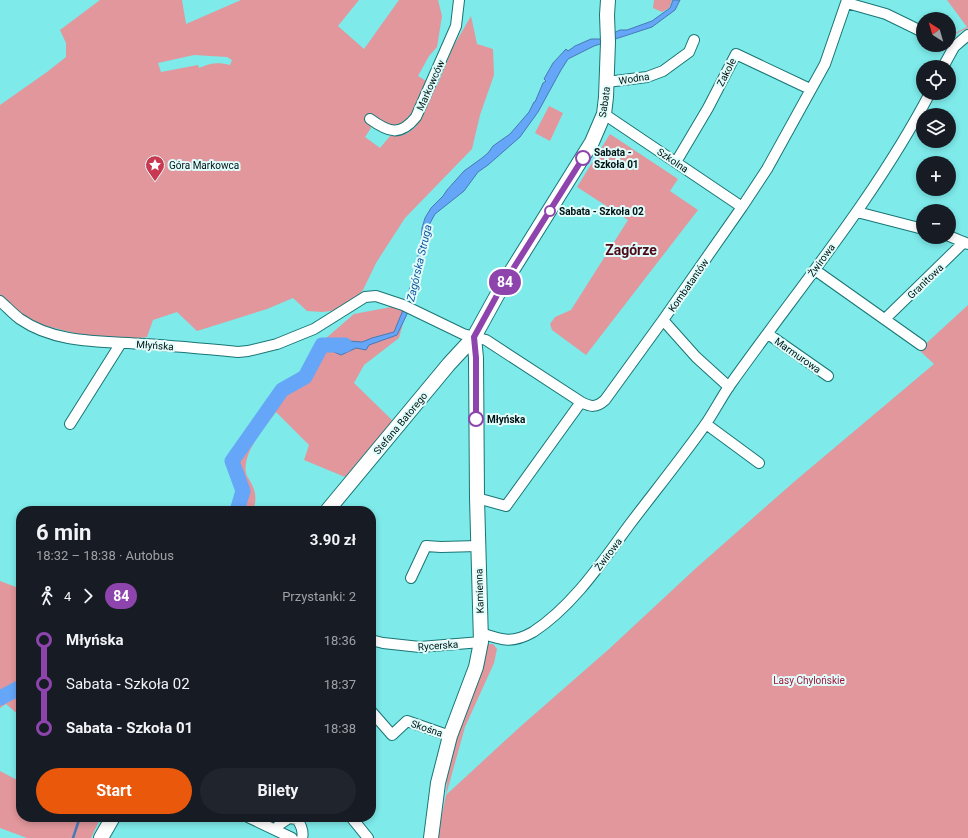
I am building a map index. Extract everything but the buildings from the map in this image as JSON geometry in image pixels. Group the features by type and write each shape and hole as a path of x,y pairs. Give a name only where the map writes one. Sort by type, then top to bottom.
{"street":[{"name":"Markowców","path":"370,119 384,129 393,131 405,128 416,117 456,26 459,0"},
{"name":"Sabata","path":"474,337 501,288 592,142 604,114 607,82 608,0"},
{"path":"847,2 886,14 916,29"},
{"name":"Kombatantów","path":"581,402 588,406 595,407 600,405 605,400 742,207 767,169 827,58 847,2"},
{"path":"956,43 968,35"},
{"name":"Wodna","path":"607,82 647,77 663,71 689,52 694,40"},
{"name":"Zakole","path":"676,162 708,108 736,54 810,89"},
{"name":"Żwirowa","path":"481,637 502,640 520,638 533,631 558,611 587,582 706,424 729,387 857,212 886,169 926,100"},
{"name":"Szkolna","path":"604,114 742,207"},
{"path":"857,212 916,226"},
{"name":"Granitowa","path":"885,319 966,243 956,239"},
{"path":"815,270 921,345"},
{"name":"Młyńska","path":"0,301 20,319 43,331 61,337 238,352 276,344 304,333 318,327 365,297 376,296 403,305 463,334 486,340 581,402"},
{"path":"663,320 696,358 729,387"},
{"name":"Marmurowa","path":"768,334 828,376"},
{"name":"Kamienna","path":"431,838 438,783 450,736 476,667 481,637 476,498 476,358 474,337"},
{"name":"Stefana Batorego","path":"331,506 449,364 474,337"},
{"name":"Młyńska","path":"70,424 121,343"},
{"path":"476,498 506,506 532,472 581,402"},
{"path":"706,424 759,463"},
{"path":"411,578 426,546 478,546"},
{"name":"Rycerska","path":"376,641 420,647 481,637"},
{"name":"Skośna","path":"376,717 392,735 407,721 450,736"},
{"path":"101,838 110,822"},
{"path":"258,822 292,838"},
{"path":"275,830 283,822"},
{"path":"299,822 302,827 302,838"},
{"path":"355,822 368,838"}],"green space":[{"path":"100,0 182,0 186,24 241,0 359,0 338,26 364,49 399,0 438,0 442,16 437,47 429,56 418,76 428,82 416,107 402,123 390,126 370,125 371,128 365,137 380,148 390,136 403,135 410,132 420,121 434,85 437,86 453,47 471,16 477,44 493,49 494,75 480,115 472,149 405,218 376,263 363,290 353,301 339,310 322,312 307,311 293,298 267,309 197,331 177,312 153,320 147,337 123,340 90,337 26,321 0,300 0,105 66,57 66,43 60,30","holes":["194,55 227,57 232,60 230,65 214,64 199,68 198,65 161,72 158,63"]},
{"path":"654,0 672,0 669,8 662,12 653,8"},
{"path":"947,0 968,0 968,28 956,34 967,27"},
{"path":"549,106 563,113 550,141 535,133"},
{"path":"610,134 678,179 670,191 698,210 586,355 552,330 550,324 555,317 571,310 628,220 577,187"},
{"path":"396,303 407,309 399,338 364,365 354,383 393,421 345,477 304,460 309,445 276,412 255,441 247,457 246,474 254,488 254,506 238,506 242,493 235,458 258,417 277,390 316,366 325,339 354,314 391,307"},
{"name":"Lasy Chylońskie","path":"968,305 968,838 437,838 446,795 521,726 609,649 695,569 795,481 934,364 919,350"},
{"path":"0,581 16,587 16,713 6,704 0,708"},
{"path":"485,644 493,644 497,649 494,663 465,727 446,795 447,779 463,714"},
{"path":"0,771 16,779 16,822 99,822 91,838 27,838 0,828"}],"water":[{"path":"673,0 680,0 675,10 652,27 594,46 568,59 538,112 520,137 478,172 464,191 435,214 426,235 411,308 406,303 421,244 422,228 425,218 431,208 464,171 488,153 493,146 510,134 529,112 543,83 546,81 544,79 553,63 566,49 568,51 591,39 600,39 620,30 627,30 652,21 670,8"},
{"path":"403,310 408,312 397,335 369,345 366,350 356,348 341,355 332,351 332,347 325,347 326,343 332,343 334,340 362,342 394,332"}],"waterway":[{"name":"Zagórska Struga","path":"238,506 243,491 232,461 282,390 305,377 322,345 345,345"},
{"name":"Zagórska Struga","path":"0,698 16,690"},
{"path":"73,838 78,822"}],"bus line":[{"name":"84","path":"476,419 476,358 474,337 501,288 583,158"}],"place":[{"name":"Sabata - Szkoła 01","path":"583,158"},
{"name":"Góra Markowca","path":"155,182"},
{"name":"Sabata - Szkoła 02","path":"550,211"},
{"name":"Młyńska","path":"476,419"}],"district":[{"name":"Zagórze","path":"631,250"}]}
